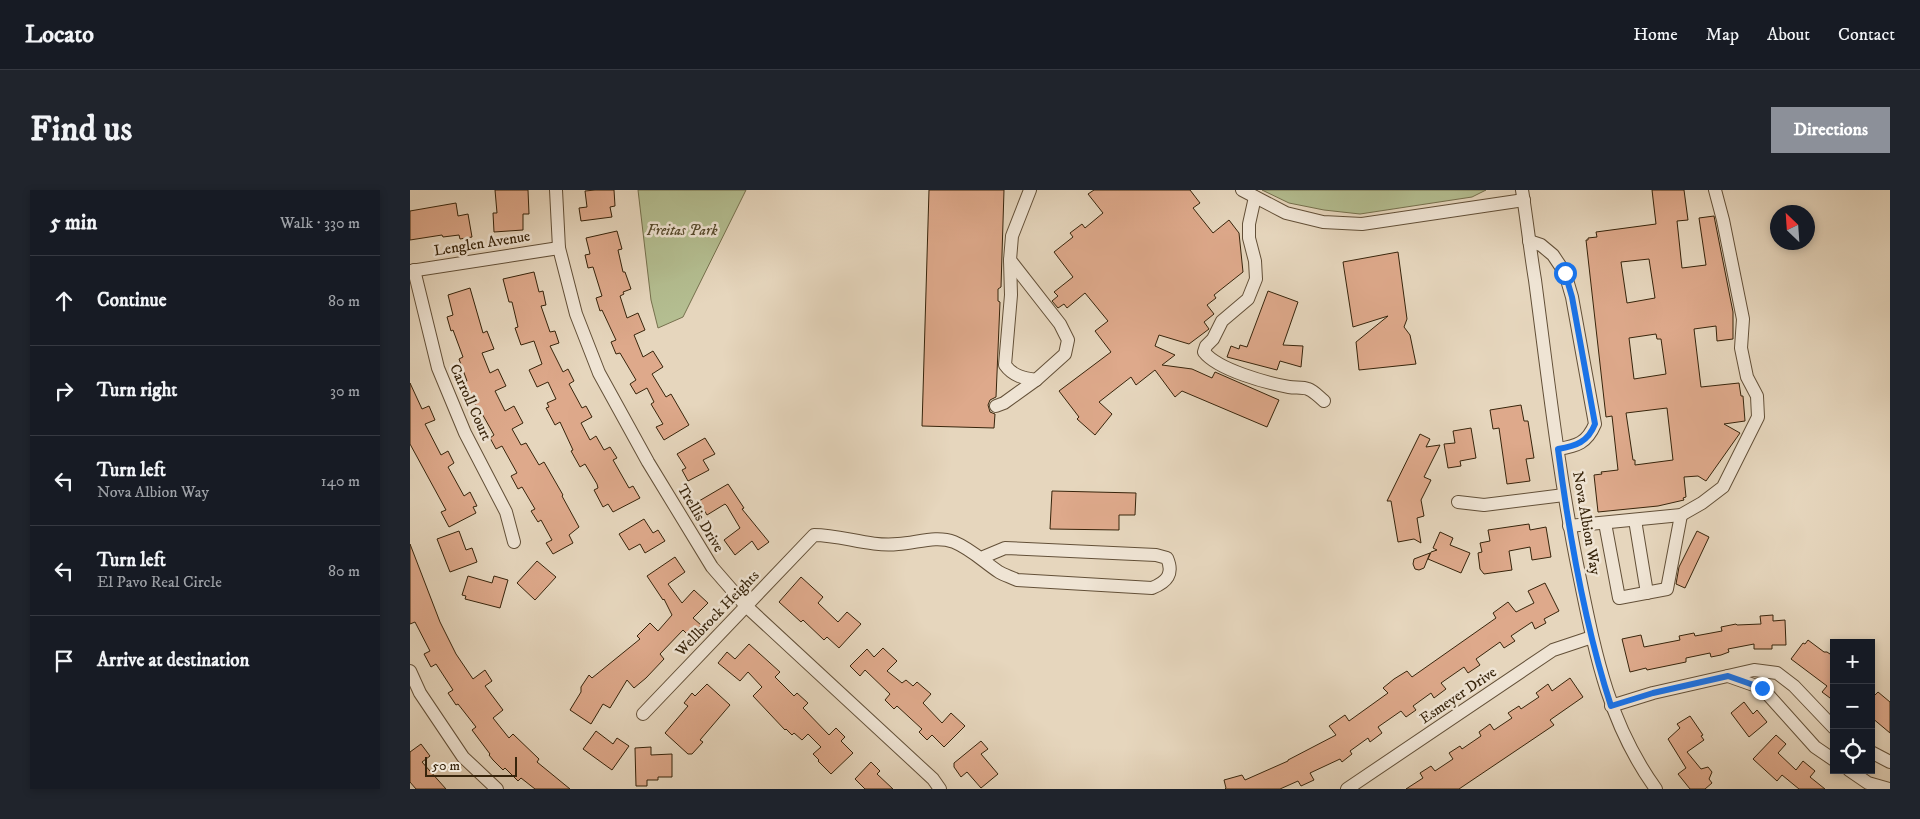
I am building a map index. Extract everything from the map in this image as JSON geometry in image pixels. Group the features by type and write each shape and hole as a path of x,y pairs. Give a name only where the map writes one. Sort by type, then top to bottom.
{"street":[{"name":"Trellis Drive","path":"556,190 559,248 576,314 598,373 648,462 712,567 746,606 933,779 940,789"},
{"path":"1030,190 1012,236 1010,260 1011,295 1005,365 1010,372 1021,377 1036,380"},
{"path":"1242,190 1286,213 1323,222 1362,224 1523,195"},
{"path":"1569,526 1681,515 1702,503 1723,488 1758,417 1757,396 1747,377 1740,348 1742,319 1723,220 1715,190"},
{"name":"Nova Albion Way","path":"1523,195 1564,495 1592,637 1611,706 1629,747 1656,789"},
{"path":"1255,197 1249,224 1249,238 1256,279 1248,299 1222,321 1204,352 1209,359 1251,378 1294,388 1308,388 1324,401"},
{"path":"1529,241 1541,245 1552,255 1565,273 1572,297 1595,424 1591,433 1576,446 1558,449"},
{"name":"Lenglen Avenue","path":"412,271 559,248"},
{"path":"996,406 1004,403 1036,380 1065,354 1068,340 1060,324 1010,260"},
{"name":"Carroll Court","path":"412,271 438,368 465,433 506,512 514,542"},
{"path":"1458,502 1484,505 1564,495"},
{"path":"1605,523 1619,598 1667,589 1681,515"},
{"path":"1635,520 1647,593"},
{"name":"Wellbrock Heights","path":"643,714 814,535 830,535 879,545 897,545 938,538 955,542 981,558"},
{"path":"1005,548 1156,555 1167,558 1170,565 1168,576 1163,584 1152,588 1017,580 1000,573 981,558 1005,548"},
{"name":"Esmeyer Drive","path":"1347,789 1553,650 1592,637"},
{"path":"1611,706 1653,693 1754,670 1777,673 1794,686 1830,724"},
{"path":"410,671 420,693 463,757 497,789"},
{"path":"1728,676 1762,688 1815,747 1830,757"},
{"path":"1875,754 1890,762"},
{"path":"1855,774 1868,783 1889,789"}],"green space":[{"name":"Freitas Park","path":"638,190 746,190 683,317 658,328 651,300"},
{"path":"1262,190 1486,190 1472,197 1360,214 1324,210 1289,203"}],"building":[{"path":"495,190 528,190 529,214 523,214 523,230 494,232 493,213 497,213"},
{"path":"614,190 615,206 610,207 612,217 581,221 579,208 587,207 585,191"},
{"path":"929,190 1004,190 1001,287 998,289 998,301 1000,302 996,397 990,400 988,405 990,412 995,414 994,428 922,426"},
{"path":"1094,190 1190,190 1200,203 1193,208 1213,233 1229,220 1239,233 1243,272 1214,295 1216,298 1207,305 1214,314 1204,322 1209,329 1189,344 1159,335 1155,346 1175,355 1162,365 1192,369 1212,378 1215,372 1279,400 1267,427 1182,391 1175,397 1155,370 1136,385 1131,377 1099,402 1112,414 1095,435 1077,419 1079,417 1059,391 1111,352 1095,331 1108,321 1085,293 1067,308 1064,304 1058,308 1052,301 1058,296 1054,292 1073,277 1054,252 1073,237 1070,233 1082,224 1085,228 1103,213 1088,194"},
{"path":"1652,190 1684,190 1688,220 1677,221 1682,268 1706,265 1699,218 1714,216 1733,312 1733,339 1717,341 1716,326 1694,329 1701,387 1739,383 1741,396 1743,396 1745,421 1724,424 1740,433 1706,481 1698,476 1684,477 1686,497 1683,498 1684,500 1658,506 1598,512 1594,475 1602,474 1601,472 1618,470 1612,416 1606,417 1586,240 1597,237 1596,232 1656,224","holes":["1649,259 1655,298 1627,303 1621,262","1656,334 1657,339 1661,339 1666,374 1634,379 1629,338","1667,408 1673,460 1635,465 1626,413"]},
{"path":"456,203 458,216 468,214 472,237 460,239 459,235 443,237 442,235 410,240 410,211"},
{"path":"617,231 622,249 618,250 623,272 625,272 631,289 623,292 624,294 620,296 627,318 638,313 645,330 634,335 643,357 653,351 663,367 652,374 666,397 671,394 689,425 664,440 656,427 663,424 651,404 654,402 647,388 636,394 630,384 636,380 620,353 616,354 611,342 616,340 602,310 600,311 596,298 602,296 593,267 588,268 585,255 590,254 586,238"},
{"path":"1398,252 1407,319 1404,327 1410,335 1416,364 1359,370 1356,342 1388,316 1353,327 1343,262"},
{"path":"534,272 539,292 543,291 546,305 541,306 550,332 555,331 559,343 550,346 563,372 568,369 574,381 569,384 582,408 586,406 592,417 581,423 590,440 596,436 604,450 610,447 617,458 613,460 629,488 633,486 640,498 613,512 608,504 603,507 594,490 598,488 597,484 585,464 580,467 571,451 573,450 560,422 555,425 546,408 549,407 547,403 556,399 548,382 537,387 529,370 542,364 534,341 521,345 515,328 518,327 512,302 509,302 503,279"},
{"path":"470,288 483,333 487,331 494,349 482,353 490,373 498,369 506,386 495,391 505,411 514,406 523,423 512,429 521,445 526,443 539,465 544,462 579,527 569,535 573,543 553,554 546,543 552,540 541,520 538,522 531,511 535,509 522,487 518,489 511,476 517,473 502,446 496,449 490,438 494,435 480,410 478,411 465,382 467,381 459,359 463,357 447,317 453,315 448,295"},
{"path":"1268,291 1298,302 1283,345 1303,346 1301,367 1280,361 1277,370 1227,357 1231,346 1239,349 1240,345 1247,347"},
{"path":"410,383 422,409 429,406 435,420 425,424 441,455 448,451 454,463 448,467 464,496 470,492 477,506 473,507 476,513 449,527 441,512 446,510 410,444"},
{"path":"1521,405 1524,421 1528,421 1534,458 1526,459 1530,481 1507,484 1499,428 1493,429 1490,410"},
{"path":"1471,428 1476,458 1460,461 1461,466 1448,468 1444,444 1455,443 1453,431"},
{"path":"1420,434 1430,439 1426,447 1440,445 1424,477 1431,480 1421,500 1424,516 1417,518 1421,543 1414,539 1398,542 1391,501 1387,501"},
{"path":"705,438 715,454 703,460 709,470 688,481 682,470 686,468 677,454"},
{"path":"728,484 744,508 742,509 769,542 758,550 752,541 735,555 724,540 740,528 727,506 725,504 707,515 699,501"},
{"path":"1052,491 1136,493 1135,515 1119,515 1119,530 1050,529"},
{"path":"644,519 653,533 658,530 665,541 645,553 640,544 629,550 619,534"},
{"path":"1529,524 1530,530 1546,527 1551,557 1532,560 1530,547 1509,551 1512,570 1484,574 1480,569 1478,553 1482,552 1480,543 1490,541 1488,530"},
{"path":"459,531 466,550 472,548 477,562 450,572 437,539"},
{"path":"1697,531 1709,537 1685,588 1676,584 1679,567"},
{"path":"1440,532 1453,538 1450,545 1470,553 1461,573 1428,559 1431,552 1437,550 1433,548"},
{"path":"410,544 440,622 456,654 473,679 485,670 492,681 485,686 503,710 493,718 509,738 513,734 539,759 537,762 570,789 535,789 521,778 518,781 505,768 503,770 493,760 472,730 476,727 448,693 453,690 436,664 431,667 424,654 430,651 415,622 410,624"},
{"path":"1430,553 1424,568 1415,569 1414,559"},
{"path":"675,557 685,572 668,584 682,603 694,590 708,603 693,618 701,625 690,637 683,630 660,654 664,659 634,688 627,680 610,708 603,704 591,724 570,710 581,692 581,687 589,675 592,678 640,639 637,636 650,623 658,631 672,615 664,599 647,576"},
{"path":"537,561 556,577 535,600 517,583"},
{"path":"468,576 492,583 494,576 508,580 500,608 465,599 466,596 462,595"},
{"path":"801,577 823,597 818,603 838,622 847,612 861,624 839,648 827,637 824,640 803,620 801,622 779,602"},
{"path":"1545,583 1559,611 1544,619 1546,623 1535,629 1532,622 1511,636 1515,641 1504,648 1500,642 1476,659 1480,665 1468,673 1464,667 1441,683 1446,689 1434,698 1431,693 1413,706 1416,710 1406,717 1401,711 1378,727 1382,733 1370,742 1368,738 1350,751 1352,754 1342,762 1340,759 1310,773 1314,780 1301,786 1298,781 1280,789 1225,789 1224,780 1242,775 1245,780 1288,761 1336,735 1329,726 1345,715 1349,721 1388,693 1383,688 1394,679 1407,671 1412,677 1496,618 1493,613 1508,602 1516,612 1534,603 1528,591"},
{"path":"1773,615 1773,621 1785,620 1786,645 1772,645 1772,649 1754,649 1754,644 1728,649 1729,652 1721,655 1711,657 1710,653 1686,658 1686,662 1630,672 1622,639 1641,635 1644,647 1680,640 1679,636 1694,633 1695,636 1722,631 1721,627 1736,624 1761,624 1760,616"},
{"path":"1808,640 1824,652 1830,654 1830,698 1822,692 1827,686 1791,659 1803,643 1805,644"},
{"path":"749,644 780,672 775,677 794,696 797,693 808,703 803,708 829,735 836,728 845,737 841,741 853,753 831,774 813,754 821,747 808,734 802,740 794,733 792,735 753,696 762,687 748,672 740,681 718,663 727,652 735,659"},
{"path":"883,648 897,661 887,671 902,683 906,680 913,686 917,682 931,694 923,703 942,723 951,713 965,726 944,747 932,735 927,740 919,732 922,729 897,706 894,709 885,700 890,694 865,670 860,676 850,666 867,649 874,657"},
{"path":"1570,678 1583,697 1550,720 1554,725 1459,789 1406,789 1423,778 1420,773 1431,766 1435,771 1453,759 1449,753 1460,746 1462,749 1481,736 1479,732 1490,724 1494,730 1512,718 1508,713 1519,706 1521,709 1539,697 1536,693 1548,684 1552,691"},
{"path":"707,684 730,705 700,740 703,742 692,754 688,754 665,733 688,706 684,703 692,693 695,696"},
{"path":"1878,692 1890,702 1890,733 1875,720 1875,695"},
{"path":"1744,702 1753,714 1757,710 1767,722 1749,737 1731,713"},
{"path":"1690,716 1703,735 1701,736 1704,740 1687,752 1701,769 1708,767 1712,772 1709,779 1712,783 1705,789 1690,789 1678,774 1686,768 1668,739 1680,728 1677,724"},
{"path":"596,731 613,744 617,738 629,746 612,770 583,749"},
{"path":"1776,735 1786,744 1778,753 1796,770 1803,761 1815,771 1810,777 1825,789 1799,789 1782,775 1777,781 1753,759"},
{"path":"981,741 988,749 981,754 998,774 981,788 967,772 961,777 954,767 954,763"},
{"path":"421,744 430,756 422,762 446,789 416,789 410,782 410,752"},
{"path":"651,747 651,755 672,754 672,777 658,777 658,780 647,780 647,786 636,786 635,748"},
{"path":"871,762 880,771 877,774 893,789 865,789 855,779"}],"route":[{"path":"1565,273 1572,297 1595,424 1586,439 1576,446 1558,449 1569,526 1599,668 1611,706 1653,693 1728,676 1762,688"}]}
